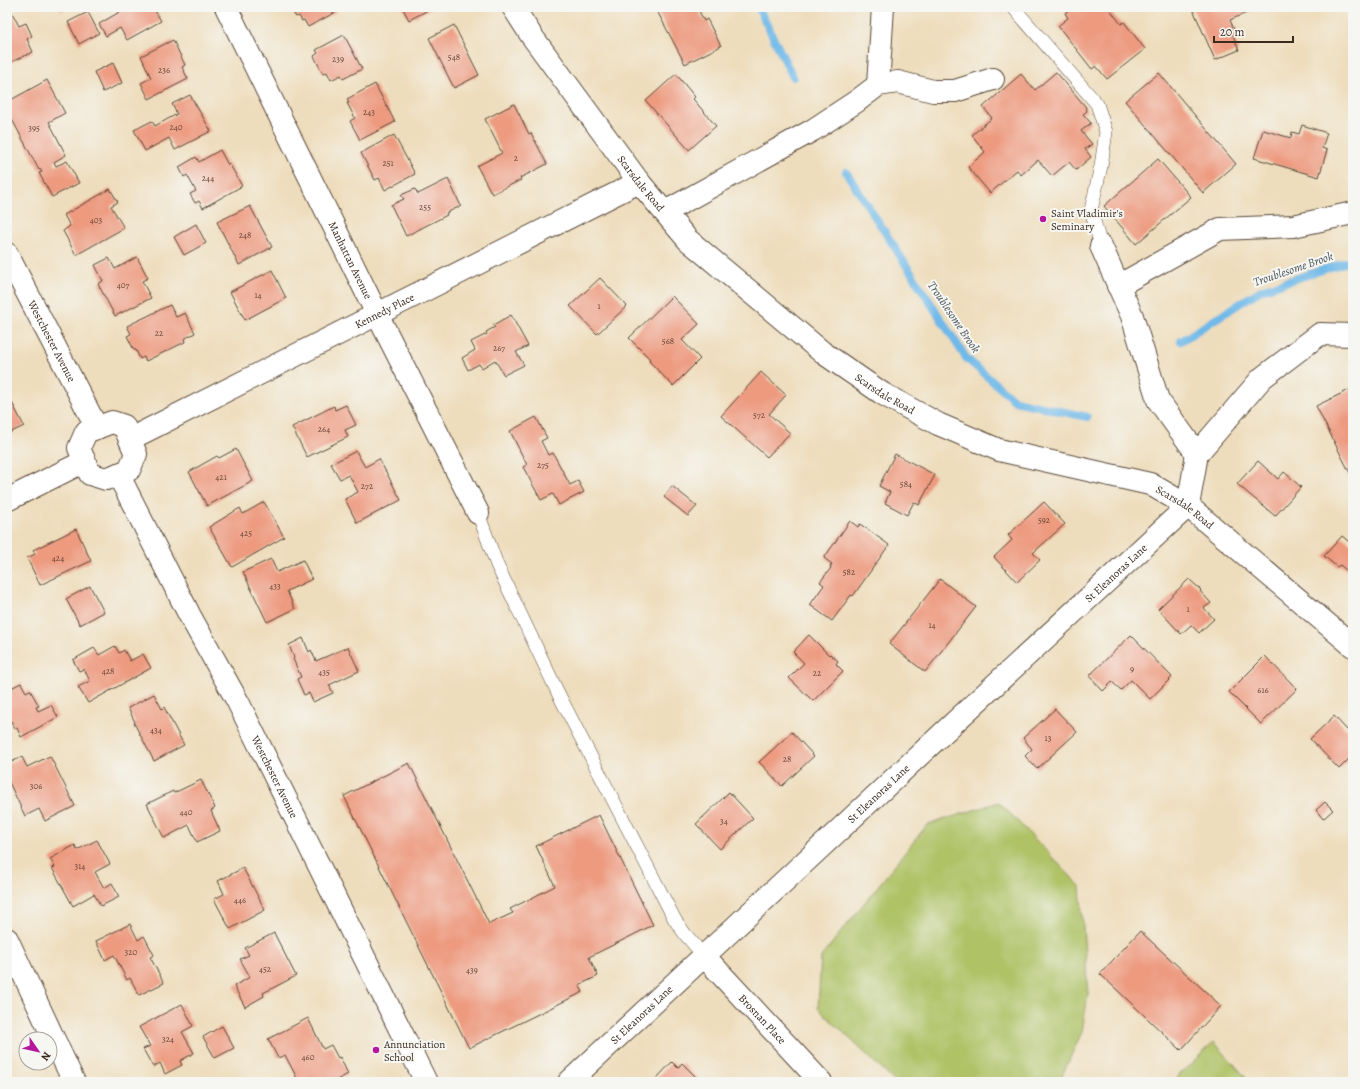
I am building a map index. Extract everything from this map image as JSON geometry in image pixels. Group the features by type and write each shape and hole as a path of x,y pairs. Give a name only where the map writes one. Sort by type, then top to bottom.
{"street":[{"name":"Manhattan Avenue","path":"226,7 377,314 478,513"},
{"name":"Scarsdale Road","path":"513,7 531,35 639,182 688,240 822,352 883,394 938,424 999,450 1150,484 1188,506 1353,646"},
{"path":"878,85 883,7"},
{"path":"665,212 813,130 857,101 878,85 898,82 933,91 955,91 993,79"},
{"name":"Kennedy Place","path":"130,439 639,182"},
{"path":"1118,286 1220,229 1294,226 1353,213"},
{"path":"1101,246 1132,316 1158,400 1197,454"},
{"name":"Westchester Avenue","path":"7,254 97,428"},
{"path":"1188,506 1197,454 1262,378 1320,334 1353,335"},
{"path":"112,422 124,426 130,439 136,454 129,470 106,479 90,474 79,448 86,432 112,422"},
{"path":"7,500 85,461"},
{"name":"Westchester Avenue","path":"118,474 190,616 238,702 426,1082"},
{"name":"St Eleanoras Lane","path":"570,1082 1188,506"},
{"path":"7,939 74,1082"},
{"name":"Brosnan Place","path":"704,956 821,1082"}],"lane":[{"path":"1013,7 1096,104 1106,132 1101,166 1091,210 1101,246"},
{"path":"478,513 497,565 559,695 675,920 704,956"}],"green space":[{"path":"999,802 1080,886 1088,994 1082,1032 1059,1082 895,1082 818,1008 821,957 927,825"},
{"path":"1214,1042 1250,1082 1176,1082 1179,1075"}],"building":[{"path":"7,7 9,7 19,26 26,23 32,36 27,39 33,52 7,64"},
{"path":"59,7 70,7 61,11"},
{"path":"128,7 153,7 161,21 127,40 120,28 106,36 99,24"},
{"path":"300,7 334,7 336,12 308,27 304,20 302,21 299,16 296,17 292,11"},
{"path":"402,7 434,7 409,20"},
{"path":"655,7 697,7 704,21 707,19 721,46 685,64"},
{"path":"1073,7 1108,7 1121,24 1124,22 1145,49 1107,79 1096,66 1092,69 1058,26 1068,18 1065,13"},
{"path":"1192,7 1260,7 1230,20 1236,34 1233,35 1239,50 1215,60"},
{"path":"88,12 99,33 79,44 68,22"},
{"path":"454,25 479,75 454,88 429,38"},
{"path":"344,35 362,69 343,79 341,75 331,80 327,72 323,74 314,56 318,53 316,50"},
{"path":"173,40 185,65 182,67 188,79 149,99 141,83 151,78 141,56"},
{"path":"113,63 122,83 103,92 94,72"},
{"path":"1056,72 1085,106 1087,111 1083,114 1091,123 1081,131 1092,144 1085,149 1091,157 1076,170 1069,162 1052,176 1038,160 1021,175 1017,170 990,193 968,167 985,152 972,135 992,118 983,107 1021,74 1035,90"},
{"path":"1159,73 1236,164 1203,193 1125,101"},
{"path":"676,74 695,97 693,99 716,126 689,150 646,101"},
{"path":"47,80 65,113 49,122 66,155 54,162 56,166 67,161 79,183 52,197 39,173 42,172 40,169 39,170 7,110 7,102"},
{"path":"375,84 395,122 360,140 350,121 355,118 347,103 349,103 347,99"},
{"path":"190,95 211,131 175,150 169,138 145,151 134,130 152,121 155,126 177,114 172,104"},
{"path":"514,104 529,134 531,133 547,164 520,178 521,180 492,194 477,166 502,153 485,119"},
{"path":"1302,125 1327,133 1322,148 1327,150 1319,177 1254,158 1263,130 1291,138 1292,132 1299,134"},
{"path":"394,135 415,174 385,190 379,178 375,180 361,153"},
{"path":"220,150 242,186 203,208 199,201 195,203 190,194 196,191 187,175 184,177 179,167 196,157 199,162"},
{"path":"1158,159 1191,197 1136,244 1104,206"},
{"path":"448,179 461,206 406,236 391,205 404,199 401,195 415,189 418,194"},
{"path":"110,189 118,202 111,206 124,228 76,255 63,231 70,226 64,215"},
{"path":"250,206 272,247 239,265 217,222"},
{"path":"196,224 206,243 184,255 174,237"},
{"path":"137,257 148,278 142,281 151,298 115,316 98,284 103,281 95,265 109,258 115,269"},
{"path":"272,270 286,298 245,320 230,292"},
{"path":"600,278 627,306 597,334 570,306"},
{"path":"672,296 699,324 682,340 700,359 673,386 649,361 650,359 629,338"},
{"path":"170,305 176,317 185,313 195,333 184,339 185,342 146,361 144,357 140,359 127,336 131,334 127,326"},
{"path":"511,315 528,346 516,352 524,365 504,375 495,360 482,368 479,364 468,370 462,358 475,350 471,342 487,334 486,332 495,327 493,325"},
{"path":"761,372 786,395 769,414 790,433 767,457 721,416"},
{"path":"1353,388 1353,479 1316,406"},
{"path":"7,395 24,426 7,434"},
{"path":"346,405 356,425 345,430 348,437 307,457 292,427 334,406 335,410"},
{"path":"536,417 547,438 541,441 548,455 553,453 570,485 578,481 584,492 559,505 553,494 541,500 523,467 527,465 510,431"},
{"path":"236,449 253,481 207,506 189,472 217,456 219,458"},
{"path":"356,451 365,467 379,459 401,500 357,523 345,499 358,492 349,475 340,479 331,464"},
{"path":"895,454 935,475 919,505 914,502 907,515 885,503 890,492 879,486"},
{"path":"1258,461 1278,479 1284,472 1301,487 1275,516 1237,484"},
{"path":"672,486 697,506 688,516 664,497"},
{"path":"264,502 284,537 232,567 209,527 240,508 243,514"},
{"path":"1044,502 1065,524 1033,553 1040,560 1017,582 994,557 1012,540 1008,535"},
{"path":"850,521 858,527 860,524 889,545 853,596 851,595 832,621 810,605 824,585 820,582 831,568 830,567 832,564 824,558"},
{"path":"76,529 91,561 40,585 27,558 35,554 33,550"},
{"path":"1342,536 1353,545 1353,576 1340,565 1337,567 1324,556"},
{"path":"271,559 277,572 303,560 312,579 287,591 295,609 267,622 243,572"},
{"path":"940,579 976,607 925,672 889,644"},
{"path":"1189,579 1201,590 1200,591 1211,603 1204,608 1214,619 1199,633 1191,625 1181,634 1158,609"},
{"path":"90,586 104,612 80,625 66,599"},
{"path":"809,635 829,655 830,654 838,661 836,664 843,671 813,701 789,678 804,663 793,652"},
{"path":"1131,635 1172,677 1150,699 1131,680 1121,690 1112,682 1103,691 1089,676"},
{"path":"303,638 309,652 311,650 316,661 348,647 359,671 329,685 333,693 313,702 309,693 304,695 297,679 301,677 289,645"},
{"path":"115,646 119,653 124,650 130,661 143,654 151,668 88,703 78,687 90,681 84,669 79,671 73,660 94,648 99,655"},
{"path":"1265,656 1297,689 1261,724 1229,692"},
{"path":"21,683 26,692 30,690 39,706 36,707 38,711 51,705 58,717 21,737 17,728 15,729 11,721 7,723 7,690"},
{"path":"154,694 162,709 164,707 184,745 154,761 134,723 135,722 128,708"},
{"path":"1055,709 1077,732 1037,769 1025,756 1032,749 1023,738"},
{"path":"1334,716 1347,730 1350,727 1353,729 1353,755 1339,769 1310,739"},
{"path":"792,732 814,756 782,786 759,762"},
{"path":"50,756 75,806 45,821 39,809 25,816 7,778 7,764 22,757 27,767"},
{"path":"409,763 489,924 513,913 510,909 555,886 536,846 599,815 653,925 589,957 598,976 579,985 583,992 469,1048 344,796"},
{"path":"201,780 215,808 211,811 220,831 197,842 189,825 164,838 147,804 173,791 174,793"},
{"path":"729,792 753,818 720,849 696,824"},
{"path":"1325,802 1333,810 1323,819 1316,810"},
{"path":"97,840 110,864 95,872 104,888 112,883 119,897 101,906 94,894 73,906 52,868 55,867 50,859 75,845 77,850"},
{"path":"243,868 265,910 230,929 214,899 224,894 218,881"},
{"path":"130,924 138,940 144,936 154,955 150,957 164,983 139,995 130,978 127,980 114,955 105,960 96,941"},
{"path":"1140,931 1221,1006 1181,1050 1100,974"},
{"path":"274,933 296,976 263,993 264,996 245,1007 234,986 250,977 240,959 249,955 245,948"},
{"path":"182,1004 193,1026 182,1032 194,1053 180,1061 182,1065 165,1074 160,1063 153,1067 143,1049 150,1046 139,1027"},
{"path":"308,1018 323,1049 331,1045 338,1058 340,1057 348,1074 333,1082 299,1082 285,1055 278,1058 268,1039"},
{"path":"222,1026 234,1048 215,1058 203,1037"},
{"path":"672,1062 678,1068 682,1063 701,1082 657,1082 655,1080"},
{"path":"9,1077 12,1082 7,1082 7,1078"}],"waterway":[{"name":"Troublesome Brook","path":"758,7 793,77"},
{"name":"Troublesome Brook","path":"846,172 966,358 1015,401 1087,417"},
{"name":"Troublesome Brook","path":"1181,341 1261,290 1353,260"}],"place":[{"name":"Saint Vladimir's Seminary","path":"1043,219"},
{"name":"Annunciation School","path":"376,1050"}]}
